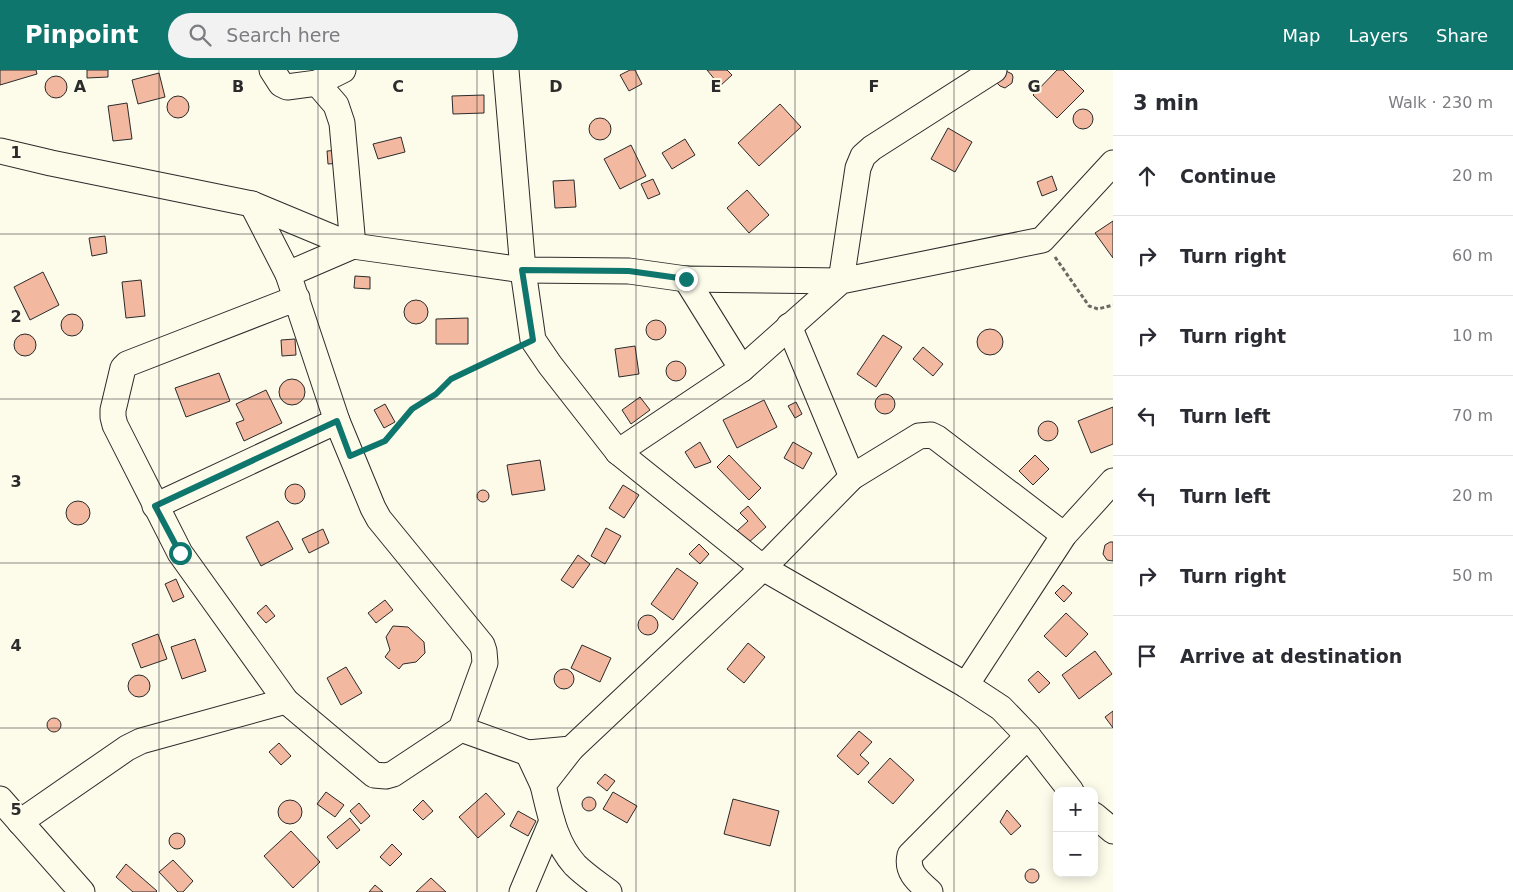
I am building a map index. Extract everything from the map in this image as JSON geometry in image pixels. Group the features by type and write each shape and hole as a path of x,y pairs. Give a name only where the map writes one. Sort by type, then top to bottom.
{"street":[{"path":"272,70 281,84 287,86 318,84 344,70"},
{"path":"506,70 522,270 533,340 550,365 618,452 763,568 966,685 1000,708 1028,736 1068,787"},
{"path":"618,452 742,369 841,281 858,168 863,156 872,148 994,70"},
{"path":"318,84 336,104 342,123 353,246"},
{"path":"0,151 252,204 353,246 522,270 629,271 686,279 841,281 1042,240 1113,163"},
{"path":"252,204 288,274 297,298 337,421 350,456 379,519 482,644 484,650 485,663 461,728 392,774 374,775 286,701 180,553 112,417 123,368 133,361 297,298"},
{"path":"288,274 353,246"},
{"path":"686,279 742,369"},
{"path":"789,326 852,477"},
{"path":"155,506 337,421"},
{"path":"543,785 571,749 763,568 852,477 919,436 931,435 937,438 1064,535"},
{"path":"966,685 1064,535 1113,480"},
{"path":"20,822 127,748 141,741 286,701"},
{"path":"461,728 528,752 571,749"},
{"path":"930,892 910,871 910,854 1028,736"},
{"path":"528,752 543,785 558,839 575,864 609,892"},
{"path":"0,799 82,892"},
{"path":"1098,818 1113,831"},
{"path":"522,892 552,821"}],"path":[{"path":"1042,240 1089,306 1098,308 1113,305"},
{"path":"350,456 385,441 412,409 436,394 451,379 533,340"}],"building":[{"path":"0,70 36,70 37,74 0,85"},
{"path":"87,70 108,70 108,77 87,78"},
{"path":"630,70 635,70 642,84 629,91 620,75"},
{"path":"707,70 727,70 732,75 720,86"},
{"path":"1004,70 1012,74 1013,77 1012,83 1005,88 996,82"},
{"path":"1057,70 1063,70 1084,91 1057,118 1033,95"},
{"path":"159,73 165,97 138,104 132,80"},
{"path":"56,76 64,79 67,87 64,95 56,98 48,95 45,87 48,79"},
{"path":"484,95 484,113 453,114 452,96"},
{"path":"178,96 186,99 189,107 186,115 178,118 170,115 167,107 170,99"},
{"path":"127,103 132,139 113,141 108,106"},
{"path":"780,104 801,127 759,166 738,143"},
{"path":"1079,109 1087,109 1093,115 1093,123 1087,129 1079,129 1073,123 1073,115"},
{"path":"600,118 608,121 611,129 608,137 600,140 592,137 589,129 592,121"},
{"path":"948,128 972,142 955,172 931,159"},
{"path":"401,137 405,152 378,159 373,144"},
{"path":"685,139 695,155 672,169 662,153"},
{"path":"631,145 646,176 620,189 604,159"},
{"path":"340,150 342,163 328,164 327,151"},
{"path":"1052,176 1057,190 1042,196 1037,182"},
{"path":"653,179 660,194 648,199 641,184"},
{"path":"574,180 576,207 555,208 553,181"},
{"path":"747,190 769,215 749,233 727,208"},
{"path":"1113,221 1113,258 1095,233"},
{"path":"105,236 107,253 92,256 89,238"},
{"path":"43,272 59,305 30,320 14,287"},
{"path":"355,276 370,277 370,289 354,288"},
{"path":"141,280 145,316 126,318 122,282"},
{"path":"416,300 424,304 428,312 424,320 416,324 408,320 404,312 408,304"},
{"path":"72,314 80,317 83,325 80,333 72,336 64,333 61,325 64,317"},
{"path":"468,318 468,344 436,344 436,319"},
{"path":"656,320 663,323 666,330 663,337 656,340 649,337 646,330 649,323"},
{"path":"990,329 999,333 1003,342 999,351 990,355 981,351 977,342 981,333"},
{"path":"25,334 33,337 36,345 33,353 25,356 17,353 14,345 17,337"},
{"path":"883,335 902,347 876,387 857,374"},
{"path":"295,339 296,355 282,356 281,340"},
{"path":"635,346 639,374 619,377 615,349"},
{"path":"923,347 943,364 933,376 913,359"},
{"path":"676,361 683,364 686,371 683,378 676,381 669,378 666,371 669,364"},
{"path":"219,373 230,401 186,417 175,388"},
{"path":"292,379 301,383 305,392 301,401 292,405 283,401 279,392 283,383"},
{"path":"266,390 282,423 244,441 236,423 244,420 236,404"},
{"path":"885,394 892,397 895,404 892,411 885,414 878,411 875,404 878,397"},
{"path":"640,397 650,410 631,424 622,410"},
{"path":"764,400 777,427 737,448 723,420"},
{"path":"796,402 802,414 795,418 788,406"},
{"path":"385,404 395,422 384,428 374,410"},
{"path":"1113,407 1113,444 1091,453 1078,421"},
{"path":"1044,421 1052,421 1058,427 1058,435 1052,441 1044,441 1038,435 1038,427"},
{"path":"700,442 711,462 695,468 685,452"},
{"path":"793,442 812,453 803,469 784,458"},
{"path":"729,455 761,488 749,500 717,467"},
{"path":"1035,455 1049,469 1033,485 1019,471"},
{"path":"540,460 545,490 512,495 507,465"},
{"path":"295,484 302,487 305,494 302,501 295,504 288,501 285,494 288,487"},
{"path":"623,485 639,495 624,518 609,508"},
{"path":"481,490 485,490 489,496 485,502 481,502 477,498 477,494"},
{"path":"78,501 86,505 90,513 86,521 78,525 70,521 66,513 70,505"},
{"path":"748,506 766,527 748,543 737,531 748,521 740,513"},
{"path":"278,521 293,549 261,566 246,537"},
{"path":"606,528 621,536 605,564 591,556"},
{"path":"323,529 329,543 309,553 302,539"},
{"path":"1113,542 1113,561 1107,560 1103,554 1105,545"},
{"path":"699,544 709,554 700,564 689,554"},
{"path":"578,555 590,564 573,588 561,580"},
{"path":"677,568 698,583 673,620 651,604"},
{"path":"176,579 184,597 173,602 165,584"},
{"path":"1063,585 1072,593 1064,602 1055,593"},
{"path":"385,600 393,610 376,623 368,613"},
{"path":"266,605 275,616 266,623 257,613"},
{"path":"1066,613 1088,634 1066,657 1044,636"},
{"path":"648,615 655,618 658,625 655,632 648,635 641,632 638,625 641,618"},
{"path":"393,626 408,627 424,642 425,653 416,662 403,664 399,669 385,657 390,650 386,637"},
{"path":"158,634 167,659 141,668 132,644"},
{"path":"195,639 206,671 182,679 171,647"},
{"path":"748,643 765,657 744,683 727,669"},
{"path":"582,645 611,658 600,682 571,668"},
{"path":"1095,651 1112,674 1079,699 1062,675"},
{"path":"346,667 362,693 341,705 327,678"},
{"path":"564,669 571,672 574,679 571,686 564,689 557,686 554,679 557,672"},
{"path":"1038,671 1050,683 1039,693 1028,680"},
{"path":"139,675 147,678 150,686 147,694 139,697 131,694 128,686 131,678"},
{"path":"1113,711 1113,728 1105,717"},
{"path":"51,718 57,718 61,725 57,732 51,732 47,728 47,722"},
{"path":"859,731 872,742 860,755 869,763 858,775 837,756"},
{"path":"279,743 291,756 281,765 269,752"},
{"path":"890,758 914,780 893,804 868,782"},
{"path":"605,774 615,781 607,791 597,783"},
{"path":"326,792 344,805 335,817 317,804"},
{"path":"613,792 637,806 627,823 603,809"},
{"path":"486,793 505,814 478,838 459,817"},
{"path":"589,797 594,799 596,804 594,809 589,811 584,809 582,804 584,799"},
{"path":"733,799 779,811 770,846 724,834"},
{"path":"290,800 295,801 301,807 301,817 295,823 290,824 285,823 279,817 278,812 279,807 285,801"},
{"path":"423,800 433,811 423,820 413,810"},
{"path":"359,803 370,816 361,824 350,811"},
{"path":"1007,810 1021,826 1011,835 1000,822"},
{"path":"518,811 536,821 528,836 510,826"},
{"path":"350,818 360,830 337,849 327,837"},
{"path":"291,831 320,862 293,888 264,856"},
{"path":"177,833 183,835 185,841 183,847 177,849 171,847 169,841 171,835"},
{"path":"392,844 402,854 390,866 380,857"},
{"path":"173,860 193,881 183,892 178,892 159,872"},
{"path":"126,864 157,891 133,892 116,877"},
{"path":"1029,869 1035,869 1039,876 1035,883 1029,883 1025,879 1025,873"},
{"path":"431,878 446,892 416,892"},
{"path":"375,885 383,892 369,892"}],"route":[{"path":"180,553 155,506 337,421 350,456 385,441 412,409 436,394 451,379 533,340 522,270 629,271 686,279"}]}
